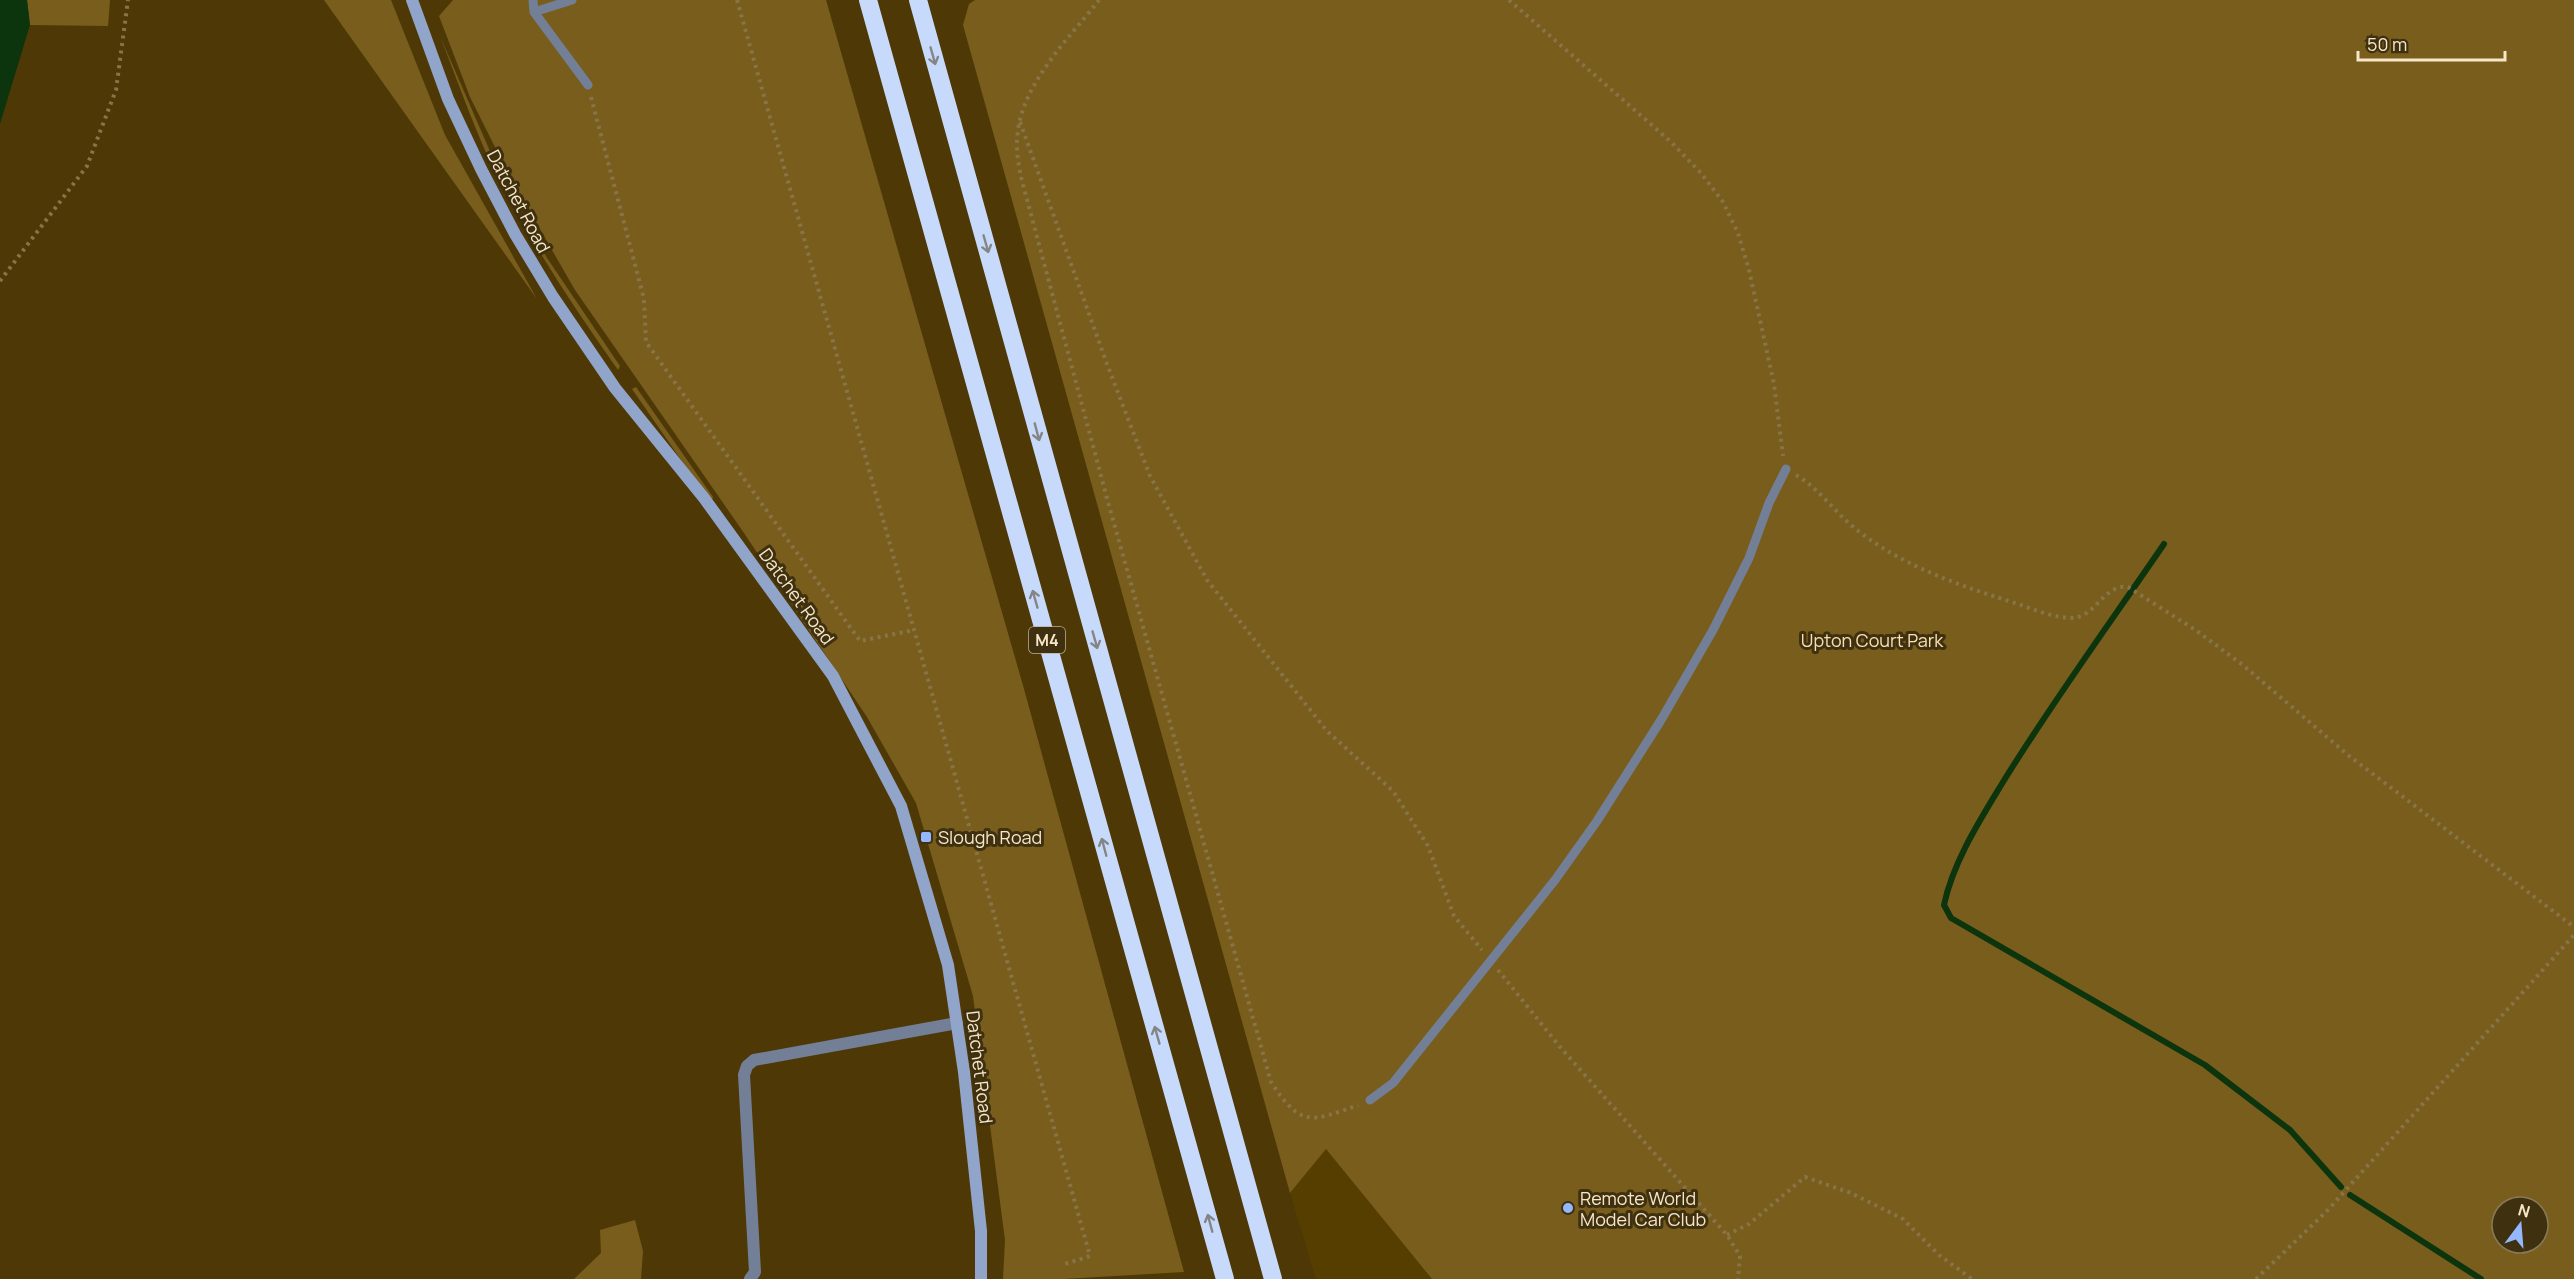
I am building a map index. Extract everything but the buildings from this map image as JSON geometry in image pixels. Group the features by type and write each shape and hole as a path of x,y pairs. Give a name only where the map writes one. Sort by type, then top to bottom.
{"highway":[{"name":"M4","path":"868,0 1225,1279"},
{"name":"M4","path":"918,0 1273,1279"}],"main road":[{"name":"Datchet Road","path":"412,0 448,99 481,169 515,234 553,297 615,387 704,498 832,676 900,806 948,965 964,1072 981,1231 981,1279"}],"street":[{"path":"750,1279 755,1272 744,1075 747,1066 754,1060 957,1023"}],"lane":[{"path":"533,0 534,12 588,85"},
{"path":"534,12 572,0"},
{"path":"1370,1100 1393,1083 1555,880 1597,821 1661,720 1713,630 1749,558 1786,469"}],"path":[{"path":"0,281 87,166 116,90 128,0"},
{"path":"737,0 1090,1256 1065,1264"},
{"path":"1099,0 1034,82 1020,122 1017,144 1021,177 1108,502 1271,1082 1285,1104 1299,1115 1320,1118 1370,1100"},
{"path":"1509,0 1670,141 1701,173 1723,202 1738,233 1749,270 1774,384 1779,437 1786,469 1810,484 1831,508 1856,530 1885,550 1923,570 1969,589 2054,616 2073,618 2088,612 2110,590 2118,586 2128,587 2197,631 2244,666 2348,755 2574,927"},
{"path":"588,85 644,299 646,342 860,641 914,630"},
{"path":"1020,122 1150,476 1207,580 1328,731 1393,791 1428,846 1454,916 1560,1047 1727,1235 1740,1256 1738,1279"},
{"path":"2256,1279 2327,1211 2574,935"},
{"path":"1727,1235 1749,1224 1805,1177 1851,1193 1903,1219 1939,1255 1972,1279"}],"shaded area":[{"path":"0,0 27,0 30,25 0,124"},
{"path":"1326,1149 1432,1279 1316,1279 1290,1193"}],"green space":[{"path":"27,0 110,0 108,26 30,25"},
{"path":"324,0 391,0 445,135 537,299"},
{"path":"453,0 826,0 1024,689 1184,1272 1063,1279 1003,1279 1005,1240 973,996 916,803 867,717 744,533 575,290 510,177 470,97 439,16"},
{"name":"Upton Court Park","path":"975,0 2574,0 2574,1279 1432,1279 1326,1149 1290,1193 963,25 969,4"},
{"path":"440,36 502,179 547,258 620,366 618,370 529,235 503,188 477,132"},
{"path":"636,387 713,497 711,503 632,389"},
{"path":"635,1220 643,1251 641,1279 574,1279 601,1253 600,1230"}],"waterway":[{"path":"2164,544 2003,782 1961,857 1944,905 1951,918 2205,1065 2290,1130 2341,1187"},
{"path":"2350,1195 2481,1279"}],"place":[{"name":"Slough Road","path":"926,837"},
{"name":"Remote World Model Car Club","path":"1568,1208"}]}
